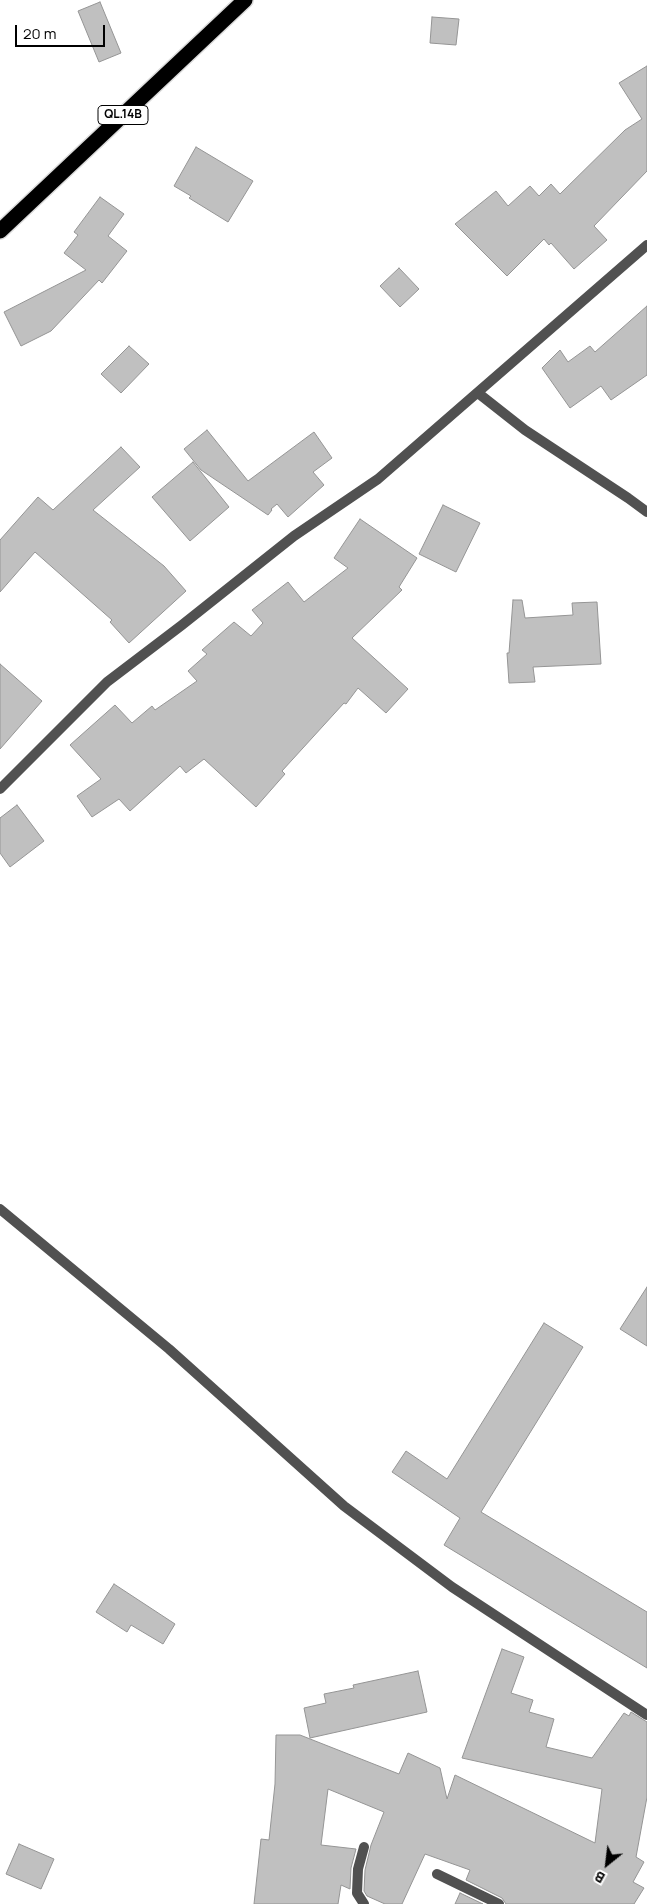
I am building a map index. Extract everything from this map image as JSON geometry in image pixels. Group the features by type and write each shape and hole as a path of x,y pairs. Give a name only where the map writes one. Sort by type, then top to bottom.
{"highway":[{"name":"QL.14B","path":"0,230 245,0"}],"street":[{"path":"0,790 107,682 182,626 294,536 378,479 647,245"},
{"path":"478,393 525,430 647,512"},
{"path":"0,1209 169,1349 344,1506 452,1587 647,1715"},
{"path":"364,1847 358,1869 357,1892 364,1904"},
{"path":"438,1874 499,1904"}],"building":[{"path":"100,2 121,53 99,62 78,11"},
{"path":"432,17 459,19 456,45 430,43"},
{"path":"647,66 647,171 594,226 607,240 574,269 551,243 549,245 544,239 507,276 455,224 496,191 508,206 530,186 539,196 551,184 560,194 625,130 642,119 619,83"},
{"path":"196,147 253,181 228,222 189,198 191,196 174,186"},
{"path":"100,197 124,214 108,236 127,251 102,283 99,280 51,331 21,346 4,312 86,270 64,253 78,235 74,232"},
{"path":"399,268 419,289 400,307 380,286"},
{"path":"647,306 647,375 611,400 601,386 570,408 542,368 560,350 568,362 590,346 595,352"},
{"path":"129,346 149,364 121,393 101,374"},
{"path":"207,430 248,481 314,432 332,458 313,472 324,485 288,517 277,504 268,515 201,470 184,449"},
{"path":"121,447 140,467 93,510 164,566 186,591 129,643 110,622 112,620 35,552 0,592 0,540 38,497 53,510"},
{"path":"193,462 229,507 190,541 152,497"},
{"path":"443,505 480,523 456,572 419,554"},
{"path":"360,519 417,558 399,587 402,590 352,638 408,689 386,713 358,688 346,704 344,703 282,771 285,774 256,807 204,759 186,773 180,766 130,811 119,799 92,817 77,796 101,779 70,745 115,705 132,723 152,706 155,710 197,681 188,671 207,654 202,650 234,622 251,636 263,623 252,610 288,582 304,602 348,568 334,558"},
{"path":"513,600 522,600 525,618 573,615 572,603 597,602 601,664 533,667 535,682 509,683 507,653 509,653"},
{"path":"0,664 42,701 0,749"},
{"path":"17,805 44,841 10,867 0,853 0,818"},
{"path":"647,1287 647,1346 620,1329"},
{"path":"544,1323 583,1347 481,1512 647,1612 647,1668 444,1545 460,1518 392,1472 406,1451 447,1479"},
{"path":"114,1584 175,1624 163,1644 131,1625 127,1632 96,1612"},
{"path":"502,1649 524,1657 511,1693 533,1700 529,1712 554,1719 546,1747 592,1758 624,1713 629,1716 631,1712 647,1722 647,1797 636,1857 644,1862 633,1882 644,1888 634,1904 506,1904 502,1898 466,1880 470,1870 425,1854 402,1904 385,1904 367,1896 364,1891 365,1870 371,1845 384,1812 328,1789 321,1845 356,1849 351,1868 350,1889 341,1885 338,1904 254,1904 261,1839 269,1840 275,1784 276,1735 300,1735 399,1774 408,1753 440,1768 447,1799 455,1775 595,1843 602,1789 462,1758"},
{"path":"418,1671 427,1712 310,1738 304,1708 326,1703 324,1694 354,1688 353,1685"},
{"path":"19,1844 54,1859 41,1889 6,1874"},
{"path":"460,1893 483,1904 455,1904"}]}
